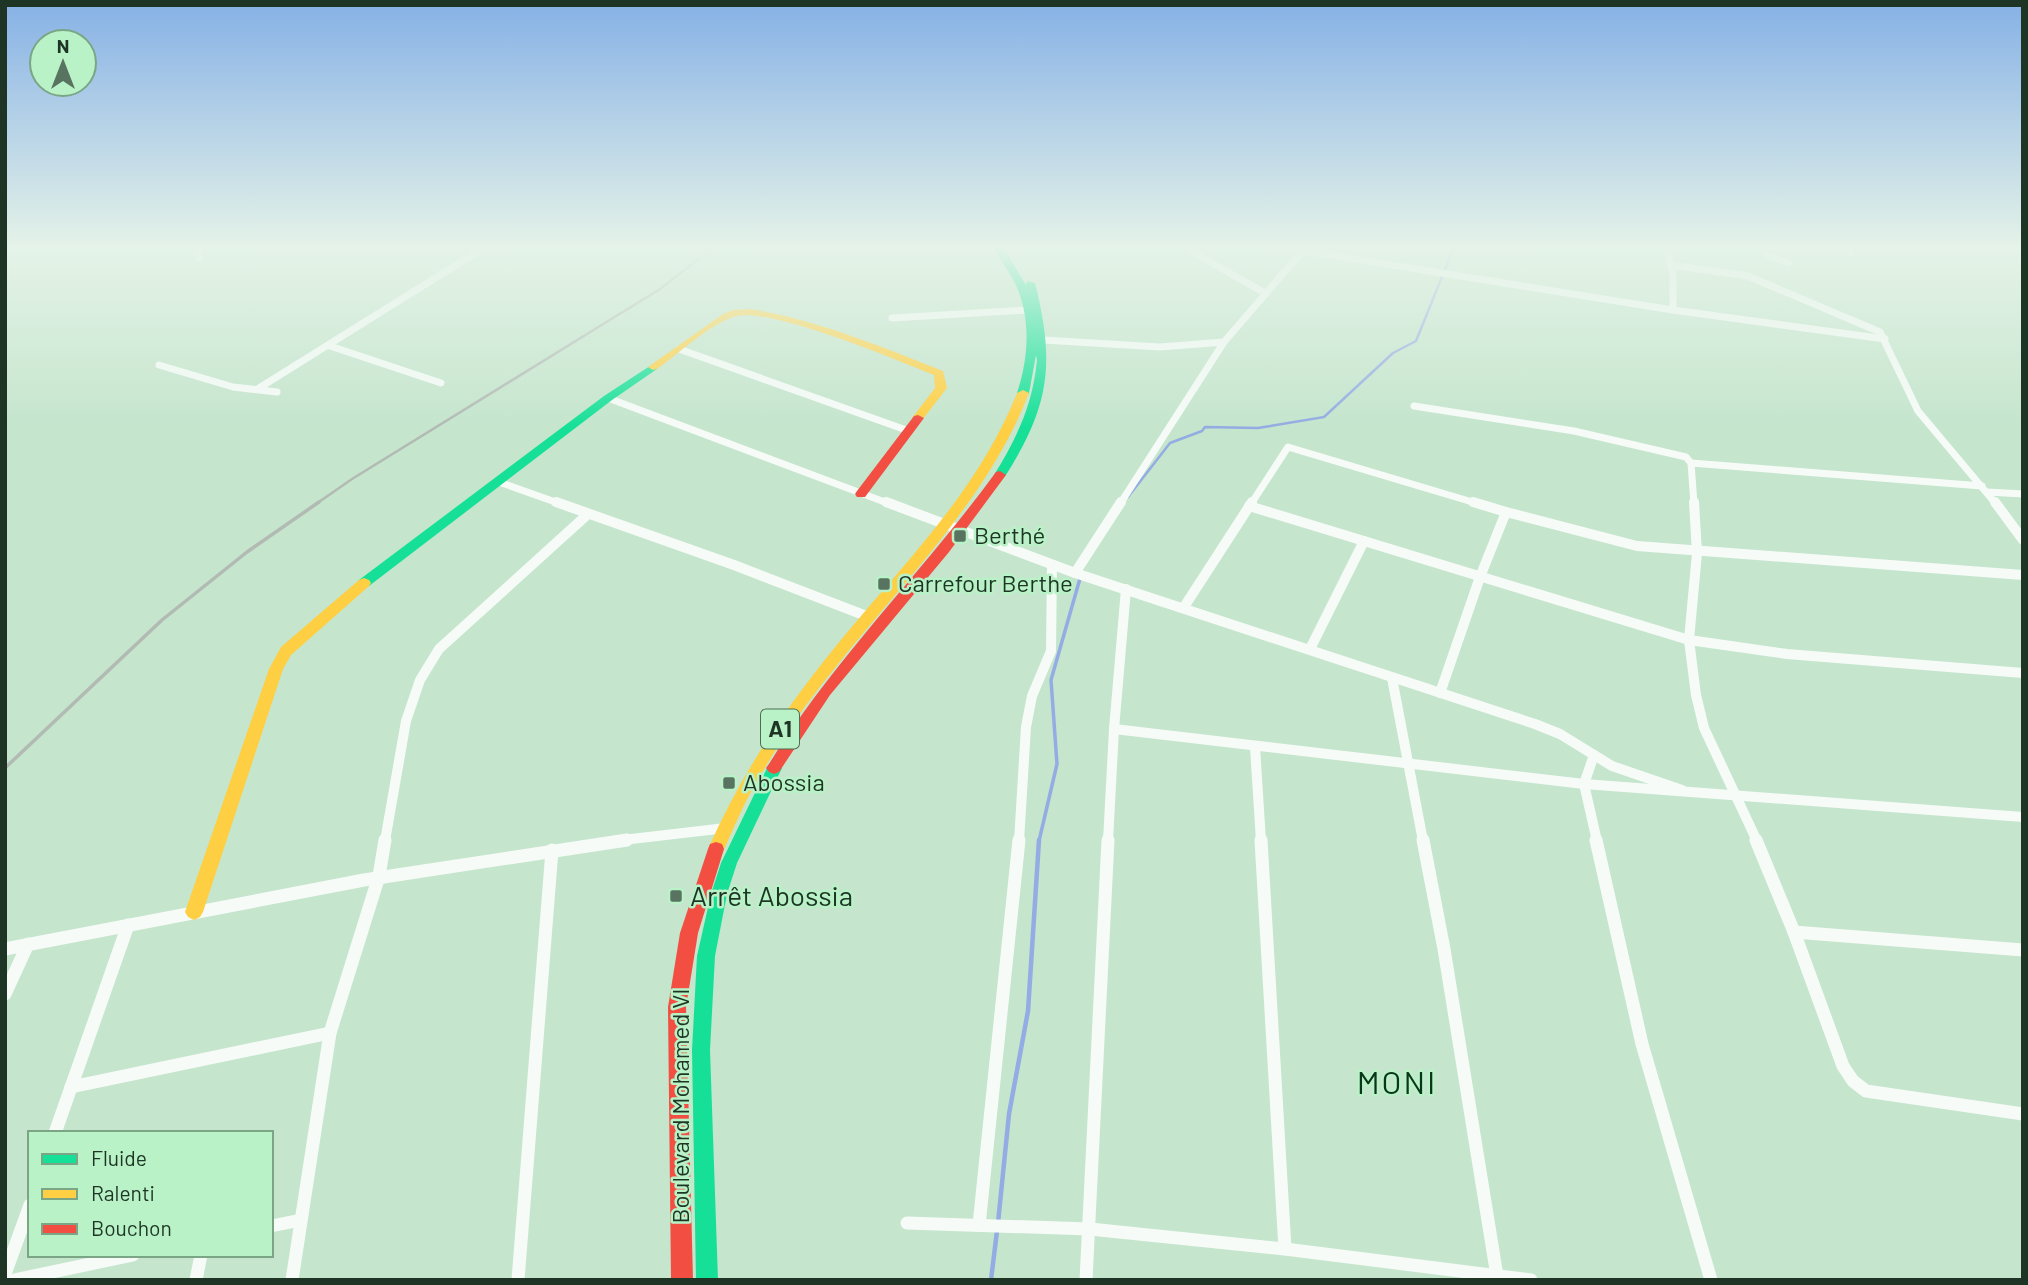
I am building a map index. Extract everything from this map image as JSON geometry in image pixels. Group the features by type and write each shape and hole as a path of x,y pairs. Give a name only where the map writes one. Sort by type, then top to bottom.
{"main road":[{"name":"Boulevard Mohamed VI","path":"707,1280 699,1018 703,973 711,930 728,864 758,798 783,752 809,713 952,528 1008,436 1027,383 1032,356 1032,333 1026,307"},
{"name":"Boulevard Mohamed VI","path":"682,1280 676,1023 680,976 710,864 767,747 869,617 1004,472 1023,439 1042,385 1043,340 1039,307"},
{"path":"194,912 279,659 382,568 608,398 732,313 754,312 829,334 939,373 941,388 861,494"}],"street":[{"path":"258,388 391,307"},
{"path":"1075,573 1224,342 1253,307"},
{"path":"1656,307 1885,339"},
{"path":"1824,307 1880,331 1918,411 2023,540"},
{"path":"892,318 1027,310"},
{"path":"1043,340 1160,346 1224,342"},
{"path":"330,346 440,383"},
{"path":"679,349 909,431"},
{"path":"159,365 233,387 276,392"},
{"path":"608,398 1052,565 1535,724 1559,734 1612,766 1682,790"},
{"path":"1414,406 1574,431 1686,457 1691,463 1697,553 1689,640 1696,695 1704,728 1736,794 1794,932 1843,1066 1853,1081 1867,1091 2023,1114"},
{"path":"1184,607 1288,447 1506,512 1637,546 1697,553 2023,575"},
{"path":"1691,463 1984,489 2020,496"},
{"path":"499,482 869,617"},
{"path":"1249,506 1689,640 1787,654 2023,673"},
{"path":"1440,693 1480,576 1506,512"},
{"path":"292,1280 330,1033 379,876 406,721 426,670 439,649 588,514"},
{"path":"1310,649 1364,541"},
{"path":"979,1225 1023,802 1026,727 1032,696 1051,651 1052,565"},
{"path":"1086,1280 1114,729 1126,589"},
{"path":"1392,678 1444,949 1497,1276"},
{"path":"1114,729 1584,784 2023,817"},
{"path":"1255,747 1285,1249"},
{"path":"1594,755 1584,784 1642,1044 1711,1280"},
{"path":"5,949 379,876 726,828"},
{"path":"517,1280 552,850"},
{"path":"56,1131 128,925"},
{"path":"1794,932 2023,950"},
{"path":"5,994 27,944"},
{"path":"71,1087 330,1033"},
{"path":"5,1274 28,1211"},
{"path":"273,1226 301,1220"},
{"path":"907,1223 1090,1229 1285,1249 1531,1280"},
{"path":"14,1280 123,1257"},
{"path":"196,1280 201,1257"}],"waterway":[{"path":"1128,497 1170,443 1202,431 1205,427 1258,428 1324,417 1393,353 1416,341 1430,307"},
{"path":"1039,841 1057,764 1051,680 1081,575"},
{"path":"998,1223 1009,1114 1028,1011 1039,840"},
{"path":"991,1280 997,1231"}],"railway":[{"path":"316,504 631,307"},
{"path":"5,768 162,620 247,552 319,502"}],"traffic: fast":[{"path":"1023,393 1032,342 1028,307"},
{"path":"1000,475 1027,428 1040,383 1041,336 1036,307"},
{"path":"364,583 608,398 653,367"},
{"path":"707,1280 701,1050 706,956 719,894 729,863 774,768"}],"traffic: slow":[{"path":"653,367 705,329 733,313 751,312 775,316 866,345 939,373 941,388 918,418"},
{"path":"716,849 733,811 775,738 850,638 972,489 1001,443 1023,393"},
{"path":"194,912 276,669 286,651 364,583"}],"traffic: jam":[{"path":"861,494 918,418"},
{"path":"774,768 825,691 944,549 1000,475"},
{"path":"682,1280 677,1007 689,933 716,849"}],"place":[{"name":"Berthé","path":"960,536"},
{"name":"Carrefour Berthe","path":"884,584"},
{"name":"Abossia","path":"729,783"},
{"name":"Arrêt Abossia","path":"676,896"}],"district":[{"name":"MONI","path":"1397,1083"}]}
